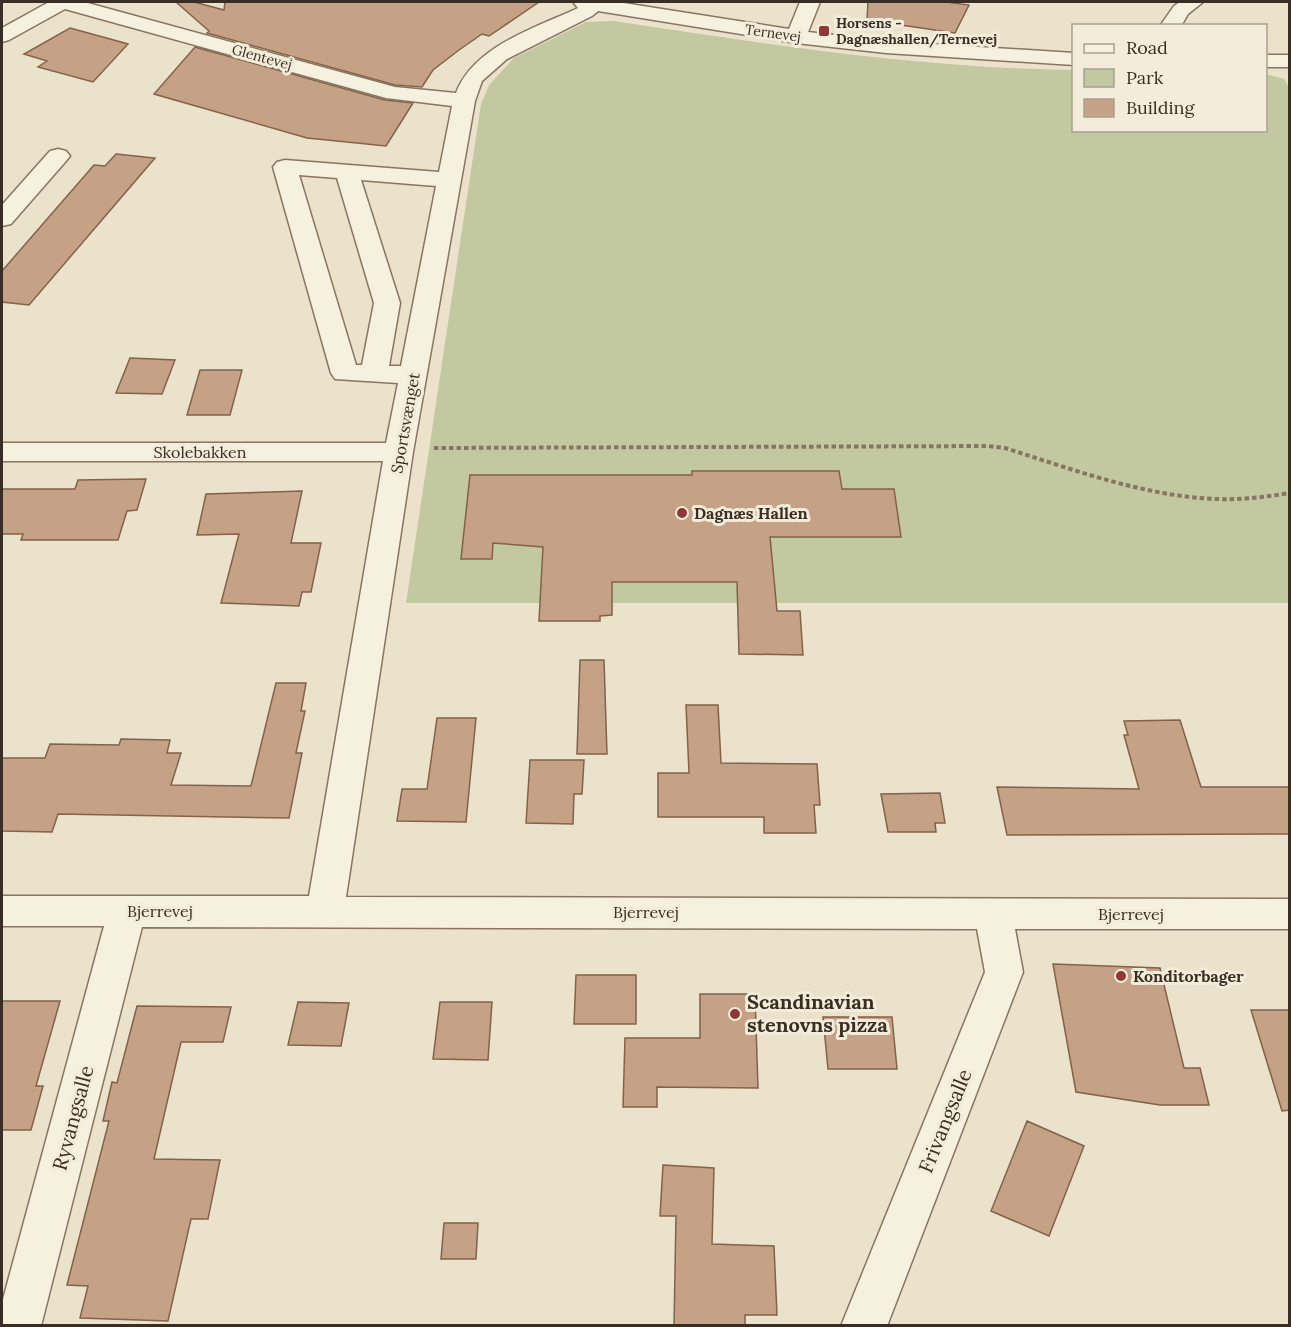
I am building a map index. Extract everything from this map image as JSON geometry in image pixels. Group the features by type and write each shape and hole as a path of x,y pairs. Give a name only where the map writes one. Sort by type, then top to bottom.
{"street":[{"path":"2,36 63,2"},
{"name":"Glentevej","path":"63,2 394,93 464,101"},
{"path":"796,37 810,2"},
{"path":"1171,24 1181,10 1192,2"},
{"name":"Ternevej","path":"588,3 796,37 886,47 1072,59"},
{"name":"Sportsvænget","path":"325,911 399,452 464,101 472,78 499,54 585,12 588,3"},
{"path":"1267,61 1290,61"},
{"path":"2,219 58,156"},
{"path":"413,375 345,373 285,167 449,180"},
{"path":"347,172 387,303 374,374"},
{"name":"Skolebakken","path":"2,452 399,452"},
{"name":"Bjerrevej","path":"2,911 1290,914"},
{"name":"Ryvangsalle","path":"18,1326 127,911"},
{"name":"Frivangsalle","path":"864,1326 1004,972 993,913"}],"path":[{"path":"399,452 441,448 988,446 1005,448 1122,485 1193,499 1290,493"}],"green space":[{"path":"614,21 900,60 1072,70 1072,132 1267,132 1267,74 1284,79 1290,89 1289,603 406,603 481,104 489,85 514,58 586,22"}],"building":[{"path":"176,2 194,2 224,10 225,2 539,2 489,36 482,34 459,50 433,70 422,87 395,85 207,33 209,31"},
{"path":"868,2 946,2 969,5 955,33 867,20"},
{"path":"70,28 128,44 93,82 38,67 47,61 24,54"},
{"path":"195,47 385,100 413,103 386,146 307,138 154,94"},
{"path":"116,154 155,158 29,305 2,302 2,271 94,165 105,166"},
{"path":"130,358 175,360 162,394 116,393"},
{"path":"200,370 242,370 230,415 187,415"},
{"name":"Dagnæs Hallen","path":"692,471 839,471 842,489 894,489 901,537 770,537 777,611 800,611 803,655 739,654 737,582 612,582 612,615 600,616 600,621 539,621 543,547 493,543 492,559 461,559 470,475 692,475"},
{"path":"146,479 137,510 127,511 118,540 21,540 23,534 2,534 2,489 75,489 78,480"},
{"path":"302,491 291,543 321,543 311,592 302,592 299,606 221,603 239,534 197,535 206,494"},
{"path":"580,660 604,660 607,754 577,754"},
{"path":"276,683 306,683 301,711 305,711 296,753 302,753 289,818 58,814 52,832 2,831 2,758 45,758 50,744 119,745 121,739 170,740 167,753 181,753 171,785 251,786"},
{"path":"686,705 718,705 721,763 817,764 820,805 814,805 816,833 764,833 764,817 658,817 658,773 689,773"},
{"path":"437,718 476,718 466,822 397,821 402,789 427,789"},
{"path":"1180,720 1201,787 1290,787 1290,834 1007,835 997,787 1139,789 1124,735 1128,735 1124,721"},
{"path":"530,760 584,760 582,794 574,794 573,824 526,823"},
{"path":"940,793 945,823 935,823 936,832 888,832 881,794"},
{"path":"1053,964 1160,968 1184,1068 1200,1068 1209,1105 1160,1105 1076,1092"},
{"path":"576,975 636,975 636,1024 574,1024"},
{"path":"700,994 755,994 758,1088 657,1087 657,1107 623,1107 625,1038 700,1038"},
{"path":"2,1001 60,1001 36,1086 43,1086 31,1130 2,1130"},
{"path":"298,1002 349,1003 341,1046 288,1045"},
{"path":"440,1002 492,1002 488,1060 433,1059"},
{"path":"137,1006 231,1007 223,1042 181,1042 154,1159 220,1160 208,1219 191,1219 168,1321 80,1318 88,1286 67,1285 109,1121 103,1121 112,1082 117,1083"},
{"path":"1251,1010 1290,1010 1290,1110 1282,1111"},
{"path":"823,1017 892,1017 897,1069 828,1069"},
{"path":"1027,1121 1084,1146 1049,1236 991,1211"},
{"path":"663,1165 714,1168 712,1244 774,1246 777,1315 745,1315 745,1326 674,1326 676,1216 660,1216"},
{"path":"444,1223 478,1223 476,1259 441,1259"}],"place":[{"name":"Horsens - Dagnæshallen/Ternevej","path":"824,31"},
{"name":"Dagnæs Hallen","path":"682,513"},
{"name":"Konditorbager","path":"1121,976"},
{"name":"Scandinavian stenovns pizza","path":"735,1014"}]}
